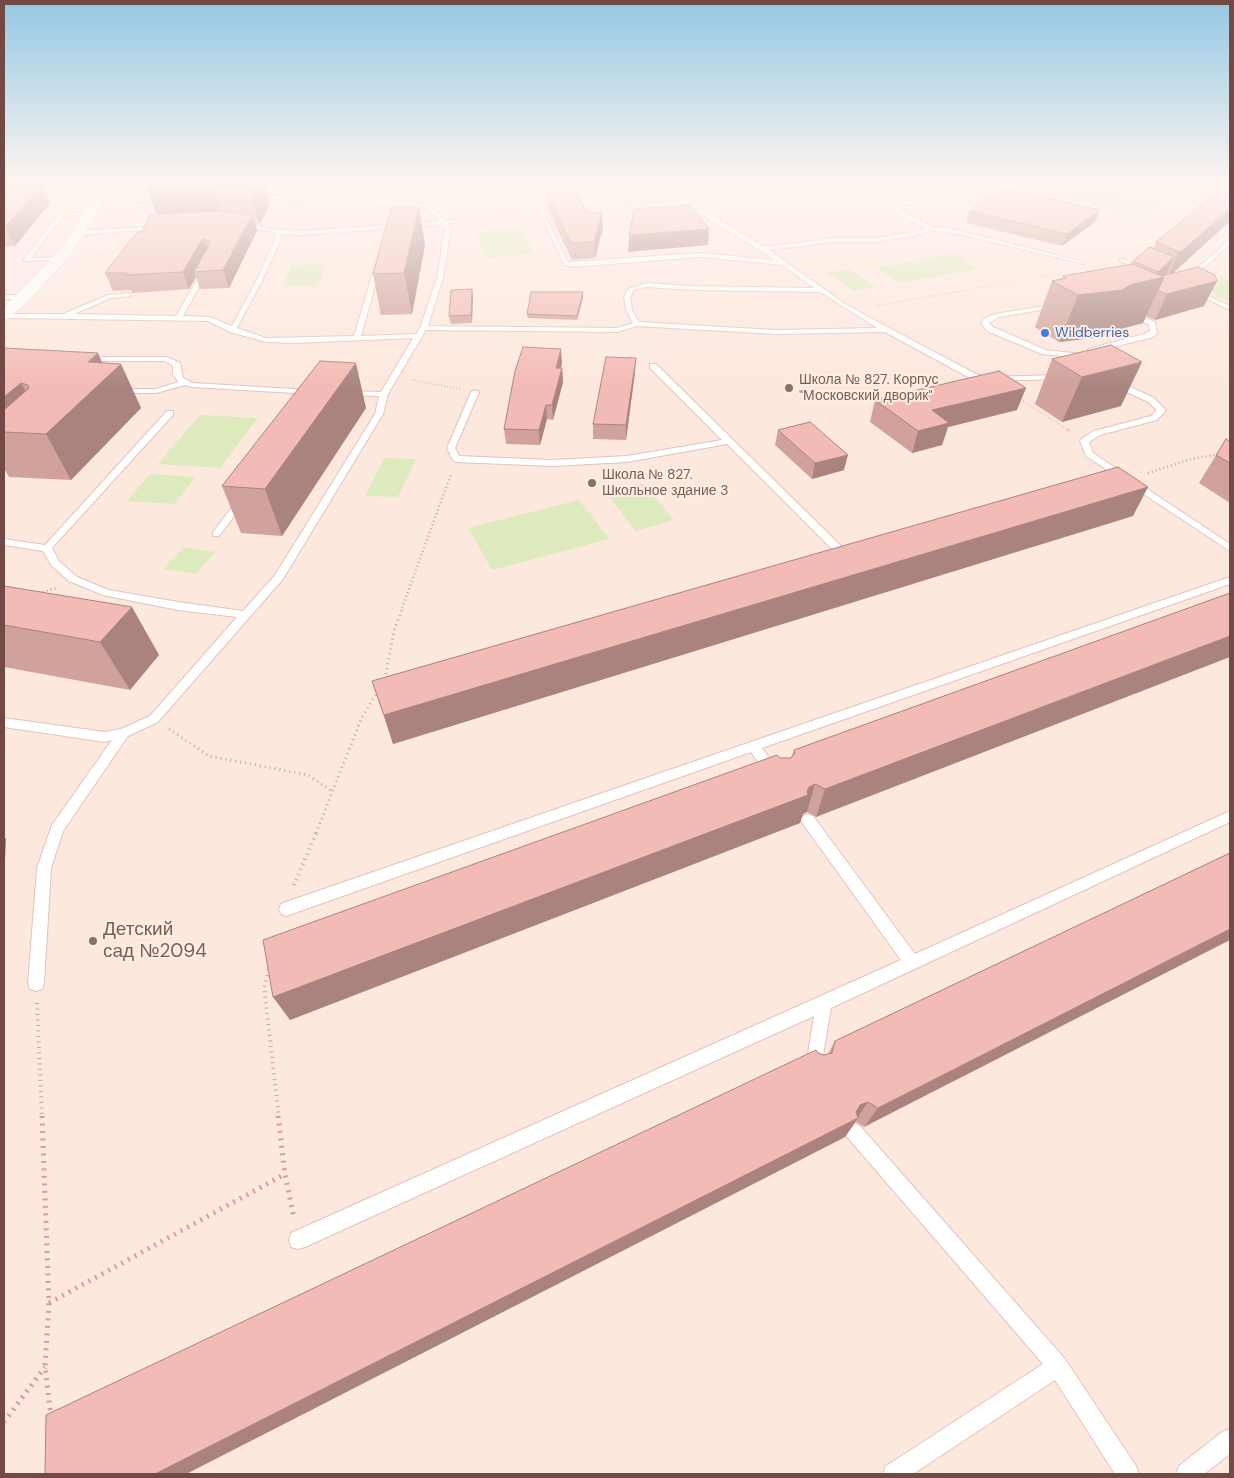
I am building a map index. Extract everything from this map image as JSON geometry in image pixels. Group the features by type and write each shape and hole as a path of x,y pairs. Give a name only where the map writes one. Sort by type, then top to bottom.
{"main road":[{"path":"4,316 24,297 65,251"}],"lane":[{"path":"33,251 26,260 60,258"},
{"path":"233,330 273,251"},
{"path":"4,722 105,737 124,733 154,719 237,627 279,577 379,414 384,394 424,328 440,278 444,251"},
{"path":"560,251 566,264 573,265 700,255 783,264"},
{"path":"766,251 851,310 973,376 986,379 1070,376"},
{"path":"1036,251 1082,262"},
{"path":"1177,276 1203,266 1219,251"},
{"path":"357,338 381,255"},
{"path":"179,317 211,259"},
{"path":"1122,260 1153,273"},
{"path":"637,324 629,310 627,297 631,289 647,285 693,288 821,290"},
{"path":"1184,287 1230,308"},
{"path":"64,316 110,296 128,295"},
{"path":"4,297 24,297"},
{"path":"1067,304 997,315 987,319 984,323 990,329 1045,352 1083,358 1095,350 1147,336 1154,332 1152,324 1125,310"},
{"path":"4,316 179,317 209,319 233,330 266,340 294,341 418,336"},
{"path":"424,328 617,330 637,324 775,332 886,330"},
{"path":"76,359 167,360 177,365 177,374 180,380 192,386 317,392"},
{"path":"653,366 838,549"},
{"path":"1107,379 1151,400 1162,410 1154,418 1097,433 1084,441 1089,454 1107,471 1126,480 1230,548"},
{"path":"105,390 149,392 186,382"},
{"path":"475,392 451,448 456,459 552,462 627,459 729,442"},
{"path":"340,393 384,394"},
{"path":"47,548 170,413"},
{"path":"216,534 246,495"},
{"path":"4,542 47,548"},
{"path":"47,548 55,563 74,579 107,593 178,606 246,615"},
{"path":"286,909 1230,580"},
{"path":"36,984 44,868 57,829 124,733"},
{"path":"753,746 779,781"},
{"path":"298,1240 824,1003 1230,816"},
{"path":"808,820 912,962"},
{"path":"814,1067 824,1003"},
{"path":"854,1132 1058,1366 1128,1474"},
{"path":"894,1474 1058,1366"},
{"path":"1187,1474 1230,1440"}],"path":[{"path":"1090,268 1122,260 1132,251"},
{"path":"851,310 1062,273"},
{"path":"394,377 475,392"},
{"path":"986,379 1001,386 1084,441"},
{"path":"1126,480 1191,459 1224,453"},
{"path":"286,909 362,718 385,679 394,631 456,459"},
{"path":"38,593 80,582"},
{"path":"154,719 209,756 308,775 333,792"},
{"path":"272,961 264,987 285,1174 298,1240"},
{"path":"36,984 49,1303 45,1366 52,1425"},
{"path":"49,1303 285,1174"},
{"path":"4,1422 45,1366"}],"green space":[{"path":"484,251 533,251 534,253 487,258"},
{"path":"953,254 979,269 900,283 876,268"},
{"path":"320,263 326,265 318,285 282,287 292,265"},
{"path":"849,269 876,287 854,291 827,273"},
{"path":"1222,277 1230,280 1230,302 1193,285"},
{"path":"200,415 258,418 220,468 158,464"},
{"path":"384,458 416,459 398,497 365,496"},
{"path":"150,474 196,477 174,504 127,501"},
{"path":"643,484 674,520 636,531 606,493"},
{"path":"579,500 609,539 492,570 468,528"},
{"path":"184,547 215,552 196,574 164,569"}],"building":[{"path":"122,251 195,251 183,272 125,275 127,273 105,273"},
{"path":"206,251 233,251 223,270 194,272"},
{"path":"379,251 409,251 404,273 373,274"},
{"path":"1145,251 1160,251 1174,257 1158,272 1133,261"},
{"path":"1132,264 1164,277 1133,284 1122,290 1078,295 1052,281 1066,278 1063,276"},
{"path":"1198,267 1215,275 1217,281 1167,294 1158,291 1164,277 1162,276"},
{"path":"472,289 471,315 449,316 451,290"},
{"path":"531,292 583,292 577,316 527,314"},
{"path":"1111,345 1142,362 1082,377 1052,359"},
{"path":"523,347 561,349 556,368 562,368 552,405 546,405 539,430 504,429 515,371"},
{"path":"4,348 98,353 88,362 121,364 46,434 4,432 4,410 29,388 28,385 21,383 4,397"},
{"path":"606,357 636,358 626,425 593,424"},
{"path":"320,361 356,363 265,489 222,486"},
{"path":"999,371 1026,388 932,410 949,423 918,431 875,400"},
{"path":"810,422 848,455 815,463 778,430"},
{"path":"1226,439 1230,442 1230,463 1216,455"},
{"path":"1118,467 1148,487 384,715 372,681"},
{"path":"4,586 132,607 100,642 4,625"},
{"path":"1230,593 1230,636 825,789 815,784 809,787 808,795 273,997 263,940 777,755 780,758 791,758 795,753 794,750"},
{"path":"1230,853 1230,929 878,1108 868,1102 860,1105 856,1112 858,1118 155,1474 45,1474 46,1415 816,1050 824,1055 832,1053 835,1041"}],"place":[{"name":"Wildberries","path":"1045,333"},
{"name":"Школа № 827. Корпус \"Московский дворик\"","path":"789,388"},
{"name":"Школа № 827. Школьное здание 3","path":"592,483"},
{"name":"Детский сад №2094","path":"93,941"}]}
